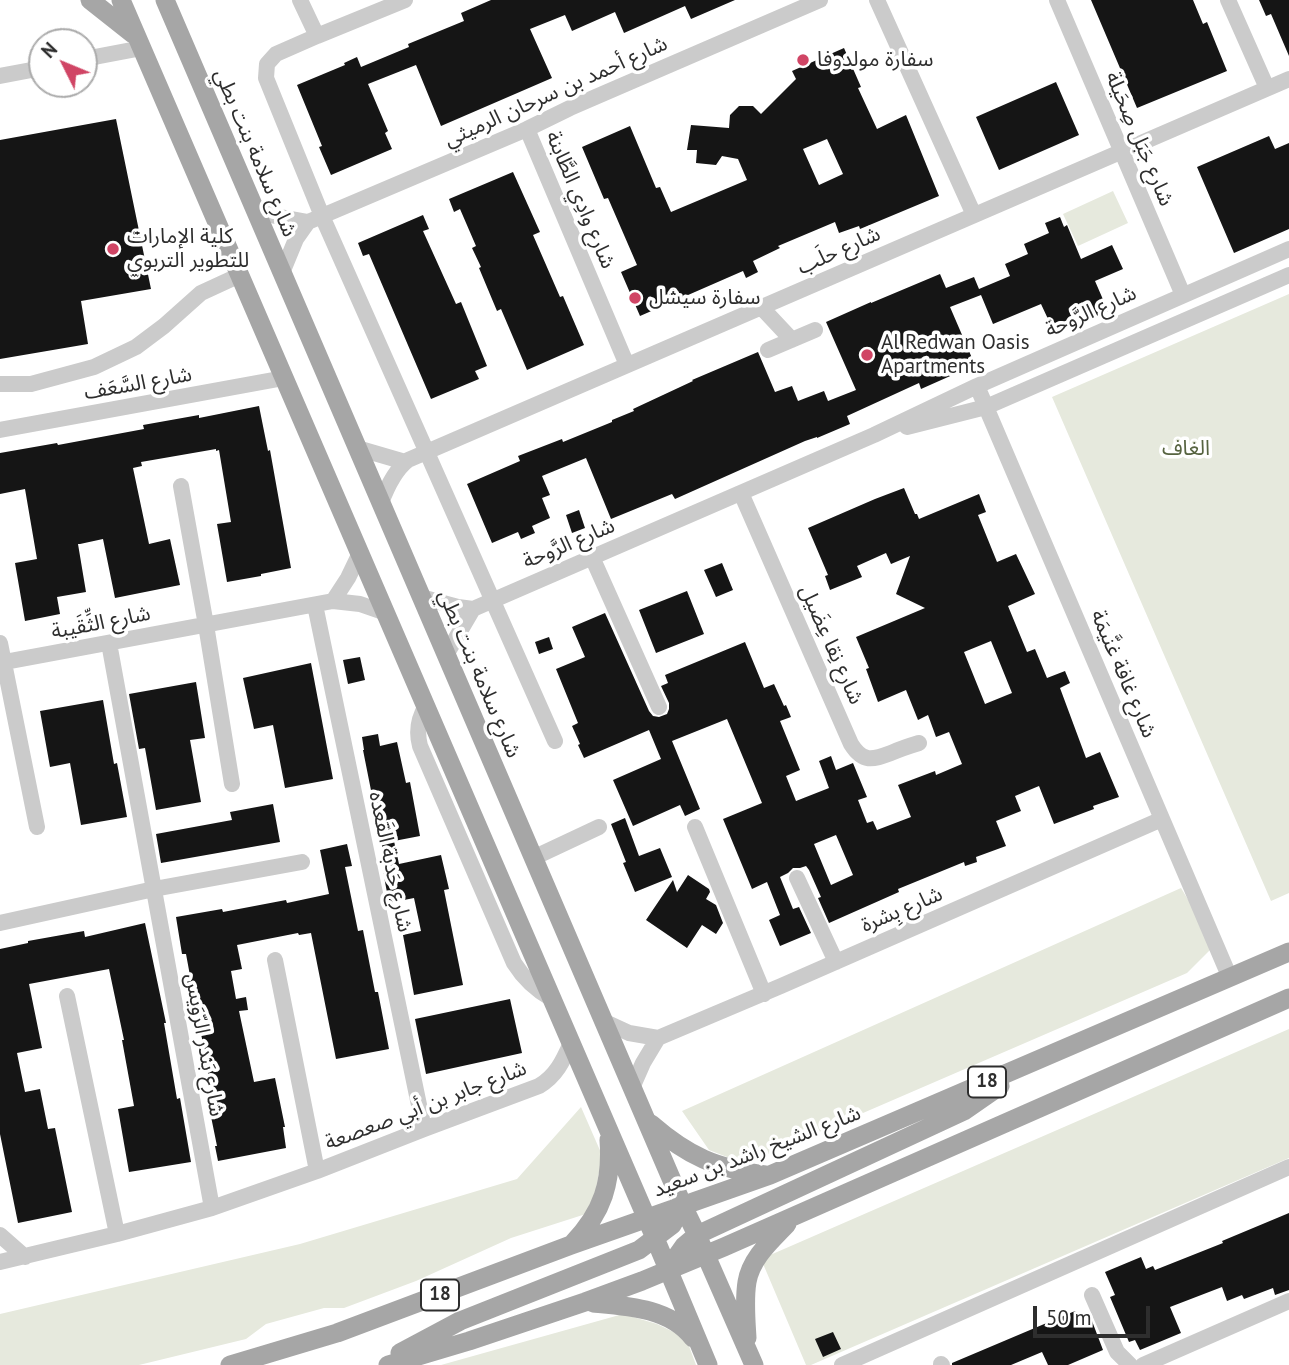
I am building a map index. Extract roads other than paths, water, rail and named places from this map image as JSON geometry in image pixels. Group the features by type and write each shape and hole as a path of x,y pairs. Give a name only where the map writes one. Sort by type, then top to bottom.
{"main road":[{"path":"90,0 139,43"},
{"path":"121,0 705,1356"},
{"name":"شارع سلامة بنت بطي","path":"164,0 750,1357"},
{"path":"177,0 188,55"},
{"name":"شارع الشيخ راشد بن سعيد","path":"230,1365 337,1333 571,1245 770,1175 1289,952"},
{"name":"18","path":"388,1365 584,1302 706,1255 1289,998"},
{"path":"667,1270 684,1246 697,1235 964,1111 1040,1060"},
{"path":"646,1120 670,1141 699,1158 741,1171 770,1175"},
{"path":"571,1245 599,1210 605,1192 610,1171 608,1128"},
{"path":"377,1365 460,1321 639,1250 672,1225 683,1206"},
{"path":"750,1357 747,1283 760,1254 793,1217"},
{"path":"584,1302 625,1306 670,1318 687,1330 705,1356"}],"street":[{"path":"300,0 317,36"},
{"path":"405,0 276,54 267,64 266,78 315,219 426,452 555,741"},
{"name":"شارع أحمد بن سرحان الرميثي","path":"315,219 820,0"},
{"path":"877,0 974,215"},
{"name":"شارع جَبَل صِحَيلة","path":"1057,0 1183,295"},
{"path":"1228,0 1267,88"},
{"path":"98,55 139,43"},
{"path":"0,76 28,71"},
{"name":"شارع حلَب","path":"405,462 1289,79"},
{"name":"شارع وادِي الطَّابنة","path":"527,129 627,365"},
{"path":"253,206 275,216 315,219"},
{"path":"282,273 296,239 315,219"},
{"name":"شارع الرَّوحة","path":"473,609 874,435 977,386 1289,249"},
{"path":"0,384 31,384 94,367 136,347 201,292 240,275"},
{"name":"شارع الرَّوحة","path":"874,435 986,407 1289,275"},
{"path":"762,308 792,340"},
{"path":"768,350 815,330"},
{"name":"شارع السَّعَف","path":"0,430 284,379"},
{"name":"شارع غافة غنَّيمَة","path":"977,386 1230,978"},
{"path":"357,448 405,462 391,481 381,503"},
{"path":"181,486 232,784"},
{"name":"شارع نِقا عِضَيل","path":"741,493 856,752 875,759 919,743"},
{"path":"333,601 360,553"},
{"path":"592,557 659,707"},
{"path":"421,597 473,609 446,656"},
{"name":"شارع الثِّقَيبة","path":"2,663 333,601 360,604 386,613"},
{"name":"شارع حَدبة القَعده","path":"315,605 424,1129"},
{"path":"0,643 37,827"},
{"name":"شارع بَندر الرّوَيس","path":"109,643 212,1208"},
{"name":"شارع بِشرة","path":"657,1038 764,994 1162,819"},
{"path":"533,858 599,827"},
{"path":"695,827 764,994"},
{"path":"0,923 154,889 302,862"},
{"path":"797,878 836,962"},
{"name":"شارع جابر بن أبي صعصعة","path":"275,960 317,1171"},
{"path":"67,996 117,1234"},
{"path":"603,1021 629,1033 657,1038 632,1088"},
{"name":"شارع جابر بن أبي صعصعة","path":"0,1262 212,1208 539,1086 547,1082 559,1069 571,1043"},
{"path":"842,1365 1289,1167"},
{"path":"0,1235 25,1257"},
{"path":"1092,1295 1124,1364"},
{"path":"1143,1365 1289,1301"}],"place":[{"name":"سفارة مولدوفا","path":"803,60"},
{"name":"كلية الإمارات للتطوير التربوي","path":"113,249"},
{"name":"سفارة سيشل","path":"635,298"},
{"name":"Al Redwan Oasis Apartments","path":"867,355"}],"park label":[{"name":"الغاف","path":"1186,449"}]}
